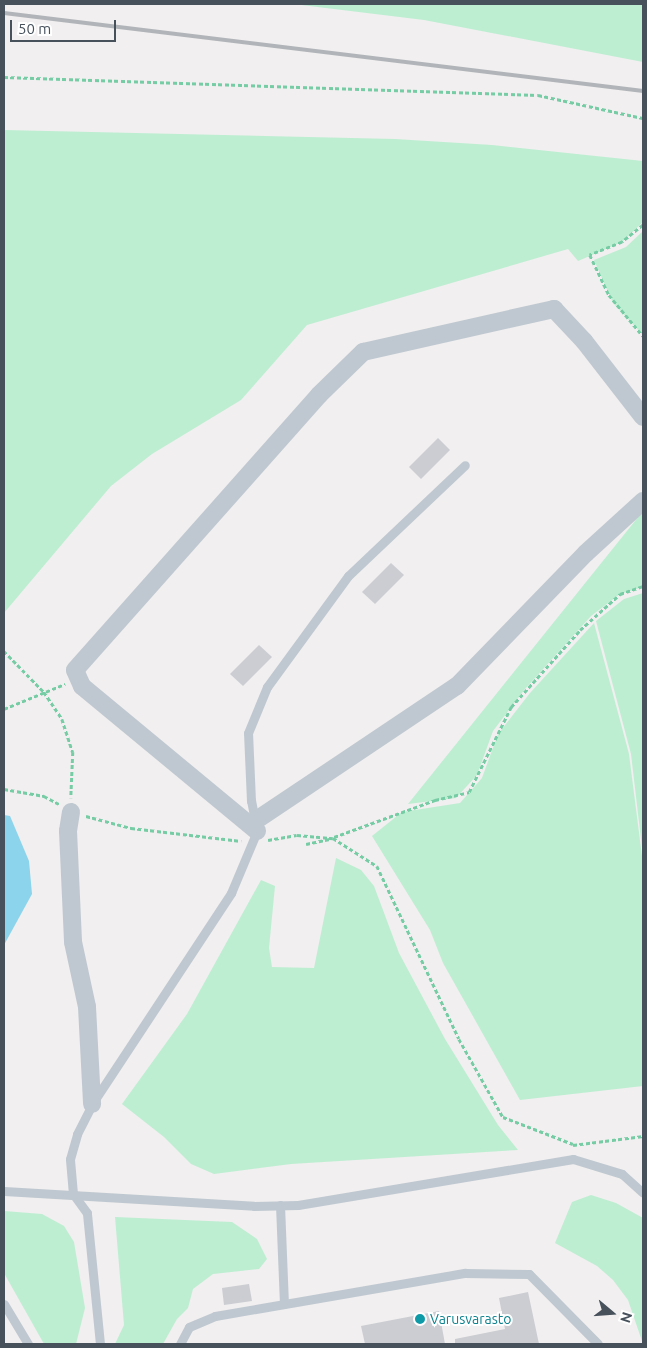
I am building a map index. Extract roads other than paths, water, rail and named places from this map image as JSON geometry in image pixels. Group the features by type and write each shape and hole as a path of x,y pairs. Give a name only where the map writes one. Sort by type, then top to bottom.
{"street":[{"path":"643,417 584,341 554,309 363,352 319,395 84,658 75,670 77,680 255,832 457,686 586,553 643,501"},
{"path":"71,812 68,831 73,942 88,1007 92,1104"}],"lane":[{"path":"100,1344 87,1213 73,1194 70,1159 77,1134 92,1104 231,893 255,832 251,800 248,733 267,687 348,576 465,465"},
{"path":"4,1192 280,1205 573,1159 622,1174 643,1193"},
{"path":"280,1205 284,1304"},
{"path":"180,1344 189,1327 215,1316 465,1273 529,1274 598,1344"},
{"path":"4,1304 28,1344"}],"water":[{"path":"4,815 10,816 29,861 32,894 4,945"}],"railway":[{"path":"4,13 643,91"}],"place":[{"name":"Varusvarasto","path":"420,1319"}]}
